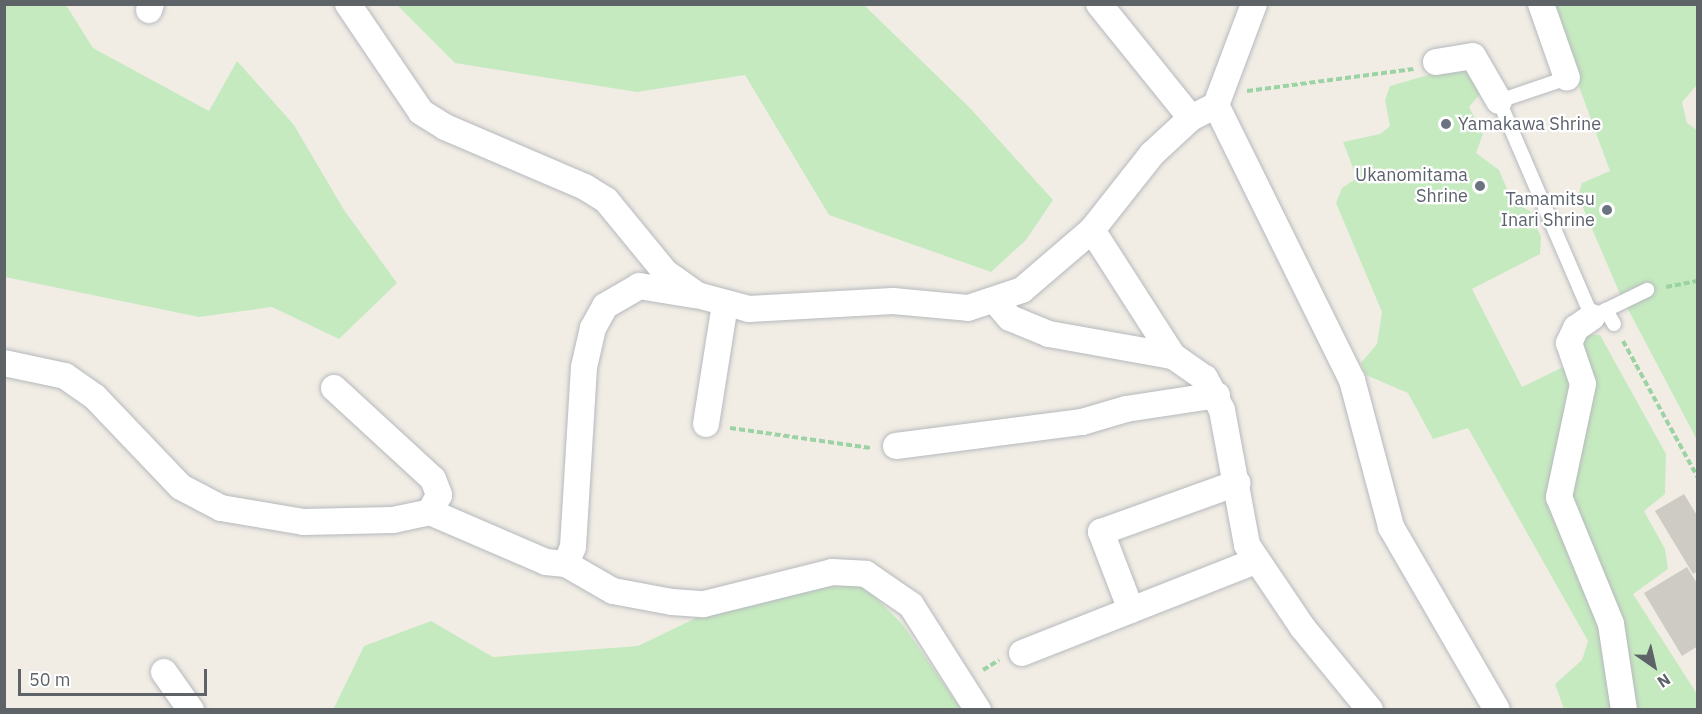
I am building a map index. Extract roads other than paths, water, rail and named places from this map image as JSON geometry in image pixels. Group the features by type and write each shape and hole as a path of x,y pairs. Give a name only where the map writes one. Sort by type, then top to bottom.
{"street":[{"path":"348,4 422,112 606,200 666,273 697,295"},
{"path":"1099,4 1191,118"},
{"path":"566,564 573,548 584,367 593,328 605,306 639,286 697,295 725,304 797,310 893,301 968,308 996,302 1051,271 1092,230 1122,187 1191,118 1218,99 1254,4"},
{"path":"1541,4 1567,78"},
{"path":"1436,62 1473,56 1499,100"},
{"path":"1218,99 1352,380 1391,527 1497,710"},
{"path":"1092,230 1173,356"},
{"path":"996,302 1010,318 1049,334 1173,356 1191,364 1217,395 1237,483 1247,545 1256,561 1371,710"},
{"path":"706,424 725,304"},
{"path":"1604,317 1576,328 1569,343 1583,384 1559,497 1611,624 1624,710"},
{"path":"4,363 65,376 95,397 181,487 221,508 304,522 393,520 430,512 546,562 566,564 613,591 704,604 832,572 866,574 911,605 978,710"},
{"path":"334,388 433,479 439,495 430,512"},
{"path":"896,446 1082,423 1126,409 1217,395"},
{"path":"1131,610 1101,532 1237,483"},
{"path":"1022,653 1256,561"},
{"path":"164,672 191,710"}],"lane":[{"path":"1567,78 1499,100 1604,317 1647,290"}],"place":[{"name":"Yamakawa Shrine","path":"1446,124"},
{"name":"Ukanomitama Shrine","path":"1480,186"},
{"name":"Tamamitsu Inari Shrine","path":"1607,210"}]}
